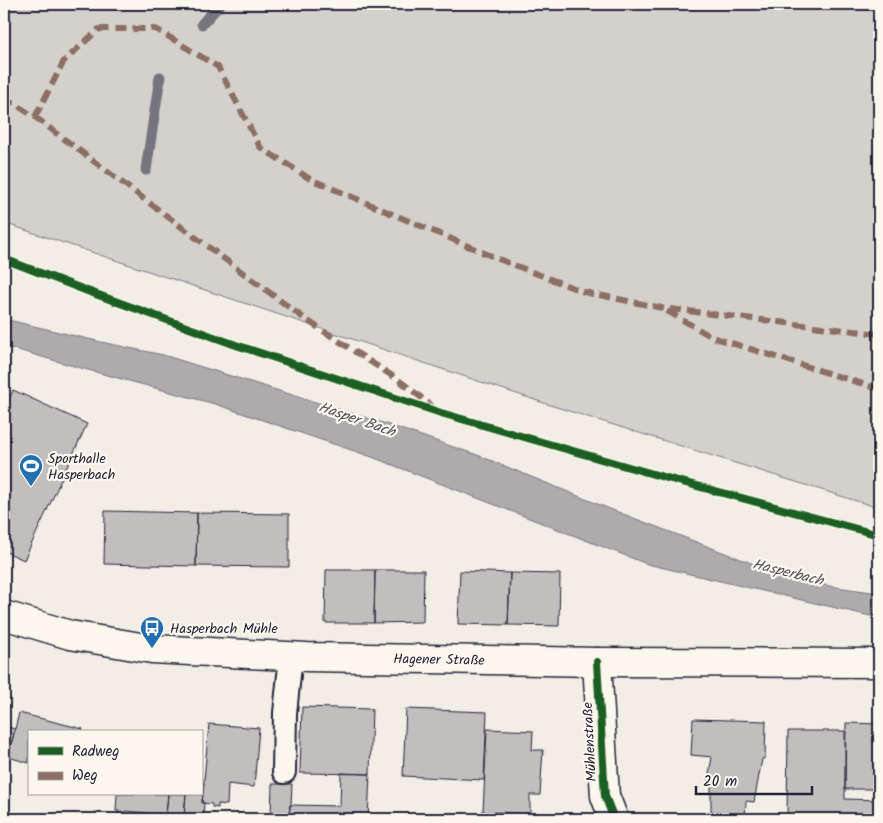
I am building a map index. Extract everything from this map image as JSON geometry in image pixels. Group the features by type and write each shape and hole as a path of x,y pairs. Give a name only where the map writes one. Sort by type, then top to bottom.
{"main road":[{"name":"Hagener Straße","path":"4,615 70,635 152,649 291,656 597,662 879,663"},
{"name":"Mühlenstraße","path":"597,662 605,796 614,819"}],"lane":[{"path":"284,772 285,713 291,656"}],"shaded area":[{"path":"4,4 879,4 879,508 550,405 4,223"}],"water":[{"name":"Hasper Bach","path":"4,319 163,355 383,423 480,456 610,509 772,571 829,586 879,593 879,618 647,564 372,457 215,404 4,346"}],"building":[{"name":"Sporthalle Hasperbach","path":"13,390 87,424 24,560 4,551 4,413"},
{"path":"105,511 197,513 196,566 104,564"},
{"path":"197,513 289,514 289,567 196,566"},
{"path":"326,570 375,570 374,623 325,623"},
{"path":"375,570 424,570 423,622 374,623"},
{"path":"460,571 510,573 508,625 458,624"},
{"path":"510,573 560,574 559,626 508,625"},
{"path":"302,707 372,709 370,774 300,773"},
{"path":"406,709 487,712 484,780 403,776"},
{"path":"19,713 83,729 28,730 28,763 8,757"},
{"path":"693,719 766,721 765,758 762,759 754,802 746,801 745,819 711,819 711,781 708,780 712,757 691,755"},
{"path":"846,723 879,724 879,789 845,789"},
{"path":"209,724 259,728 254,787 228,784 227,805 218,804 218,808 212,807 212,804 202,803"},
{"path":"4,726 15,729 7,759 4,758"},
{"path":"487,729 533,731 532,750 543,750 540,795 530,795 530,814 483,812"},
{"path":"788,731 845,731 845,799 879,800 879,819 787,819"},
{"path":"341,773 370,774 368,819 289,819 290,805 340,806"},
{"path":"202,783 204,783 203,818 184,816 186,796 202,796"},
{"path":"272,784 292,784 289,817 271,816"},
{"path":"117,796 168,796 166,815 125,811 124,815 118,814 119,811 116,811"},
{"path":"168,796 186,796 184,816 166,815"}],"waterway":[{"path":"202,24 220,4"},
{"path":"146,170 160,77"}],"marked path":[{"path":"35,117 64,61 99,29 156,29 218,67 260,147 310,179 501,260 584,292 662,308 879,334"},
{"path":"4,97 35,117 305,319 400,381 432,406"},
{"path":"667,311 712,337 879,389"}],"cycle path":[{"path":"4,259 236,345 441,413 667,478 879,535"},
{"path":"597,662 605,796 614,819"}],"place":[{"name":"Sporthalle Hasperbach","path":"31,487"},
{"name":"Hasperbach Mühle","path":"152,649"}],"water label":[{"name":"Hasperbach","path":"788,572"}]}
